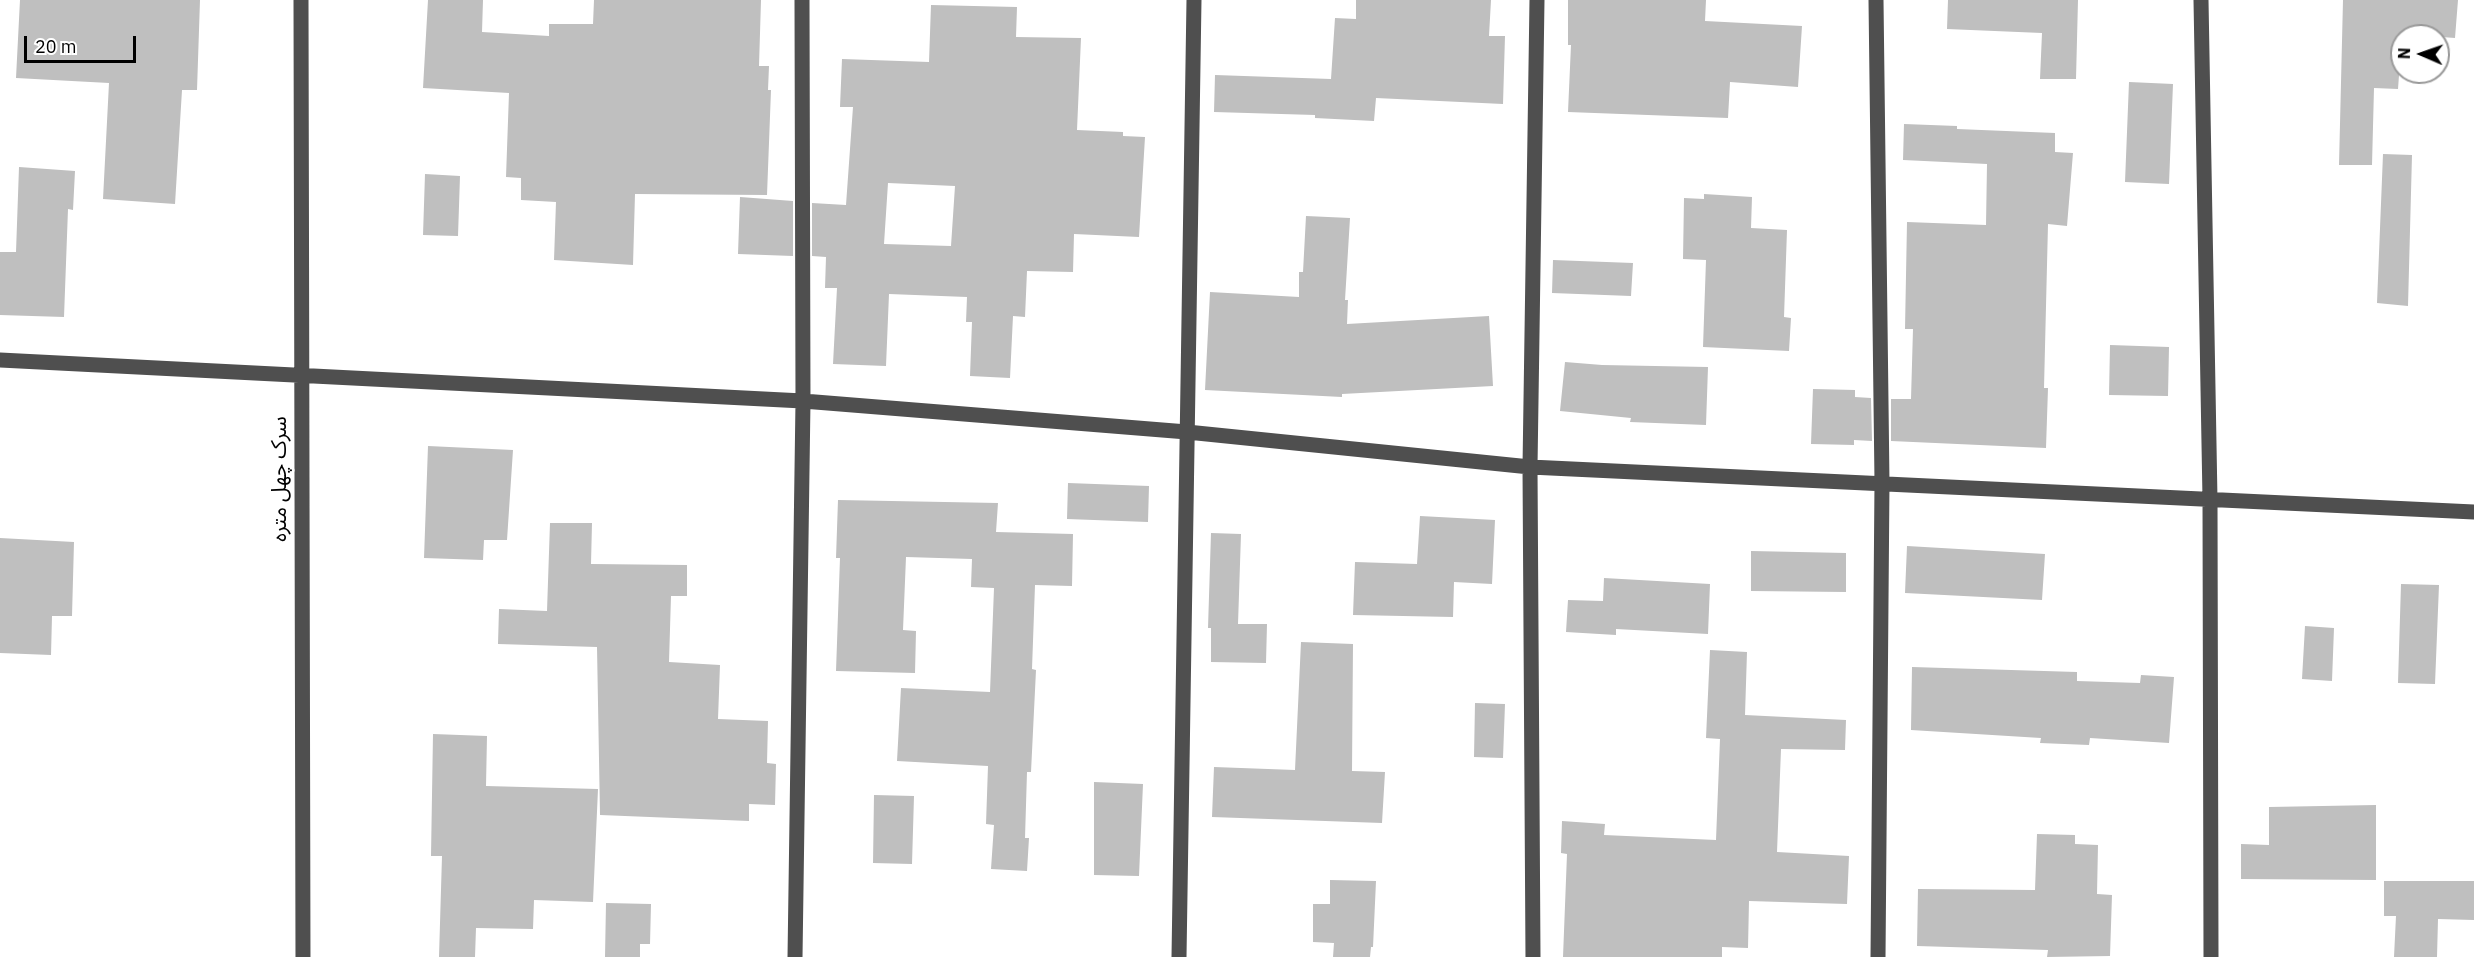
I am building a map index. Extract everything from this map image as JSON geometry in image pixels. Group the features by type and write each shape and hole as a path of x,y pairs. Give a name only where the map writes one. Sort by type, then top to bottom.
{"street":[{"name":"سرک چهل متره","path":"301,0 303,957"},
{"path":"795,957 803,401 802,0"},
{"path":"1179,957 1194,0"},
{"path":"1533,957 1530,467 1537,0"},
{"path":"1876,0 1882,482 1878,957"},
{"path":"2201,0 2210,499 2211,957"},
{"path":"0,360 803,401 1187,432 1530,467 2474,512"}],"building":[{"path":"20,0 200,0 197,90 182,90 175,204 103,199 109,83 16,78"},
{"path":"428,0 483,0 482,32 549,36 549,24 593,24 594,0 761,0 759,66 769,66 768,90 771,90 767,195 635,194 633,265 554,260 556,202 521,200 521,178 506,177 509,93 423,88"},
{"path":"1356,0 1491,0 1489,36 1505,36 1503,104 1376,98 1374,121 1315,118 1315,115 1214,112 1215,75 1331,79 1335,18 1356,19"},
{"path":"1568,0 1706,0 1705,21 1802,26 1798,87 1730,82 1728,118 1568,112 1571,45 1568,45"},
{"path":"1948,0 2078,0 2076,79 2040,79 2042,33 1947,29"},
{"path":"2343,0 2458,0 2455,38 2450,38 2450,24 2390,24 2390,84 2398,84 2398,89 2374,88 2372,165 2339,165"},
{"path":"931,5 1017,7 1016,37 1081,38 1077,130 1123,132 1123,136 1145,137 1139,237 1074,234 1073,272 1027,271 1025,317 1013,316 1010,378 970,376 972,322 966,322 967,297 889,294 886,366 833,364 837,288 825,288 826,257 812,256 812,203 846,205 853,107 840,107 842,59 929,62","holes":["888,183 955,186 951,246 884,244"]},
{"path":"2129,82 2173,84 2169,184 2125,182"},
{"path":"1904,124 1957,126 1957,129 2055,133 2055,152 2073,153 2067,226 2048,224 2044,388 2048,388 2046,448 1891,441 1891,399 1911,399 1913,329 1905,329 1907,222 1986,225 1987,164 1903,160"},
{"path":"2383,154 2412,155 2408,306 2377,303"},
{"path":"19,167 75,171 73,210 68,209 64,317 0,315 0,252 16,252"},
{"path":"425,174 460,176 458,236 423,235"},
{"path":"1704,194 1752,197 1751,228 1787,230 1784,317 1791,318 1789,351 1703,347 1706,260 1683,259 1684,198 1704,199"},
{"path":"740,197 793,201 793,256 738,254"},
{"path":"1306,216 1350,218 1345,300 1348,300 1347,324 1489,316 1493,386 1342,394 1342,397 1205,390 1210,292 1299,297 1299,272 1303,272"},
{"path":"1553,260 1633,263 1631,296 1552,293"},
{"path":"2110,345 2169,347 2168,396 2109,395"},
{"path":"1565,362 1708,367 1706,425 1630,422 1631,418 1560,411"},
{"path":"1813,389 1855,390 1855,397 1871,398 1872,441 1854,440 1854,445 1811,444"},
{"path":"428,446 513,450 507,540 484,540 483,560 424,558"},
{"path":"1068,483 1149,486 1148,522 1067,519"},
{"path":"838,500 998,503 996,532 1073,534 1072,586 1035,585 1032,669 1036,670 1031,772 1027,772 1025,838 1029,838 1027,871 991,869 994,825 986,824 988,766 897,761 901,688 990,692 994,588 971,587 972,559 906,557 903,630 916,631 915,673 836,671 840,558 836,558"},
{"path":"1420,516 1495,520 1492,584 1454,582 1453,617 1353,615 1355,562 1417,564"},
{"path":"550,523 592,523 591,564 687,565 687,596 671,596 669,662 720,665 718,719 768,721 767,763 776,764 775,805 749,804 749,821 600,815 597,647 498,644 499,609 547,611"},
{"path":"1211,533 1241,534 1238,624 1267,624 1266,663 1211,662 1211,628 1208,628"},
{"path":"0,538 74,542 72,616 52,616 51,655 0,653"},
{"path":"1907,546 2045,554 2042,600 1905,593"},
{"path":"1751,551 1846,553 1846,592 1751,591"},
{"path":"1604,578 1710,584 1708,634 1616,629 1616,635 1566,632 1568,600 1603,601"},
{"path":"2401,584 2439,585 2435,684 2398,683"},
{"path":"2305,626 2334,628 2332,681 2302,679"},
{"path":"1301,642 1353,644 1352,771 1385,772 1382,823 1212,817 1214,767 1295,770"},
{"path":"1710,650 1747,652 1745,715 1846,720 1845,750 1781,749 1777,852 1849,856 1847,904 1749,901 1748,948 1722,947 1722,957 1563,957 1567,854 1561,853 1562,821 1605,824 1604,835 1716,840 1720,739 1706,738"},
{"path":"1912,667 2077,672 2077,681 2140,683 2141,675 2174,677 2169,743 2090,738 2089,745 2040,743 2041,738 1911,730"},
{"path":"1475,703 1505,704 1503,758 1474,757"},
{"path":"433,734 487,736 486,786 598,789 593,902 534,900 533,929 476,928 475,957 439,957 442,856 431,856"},
{"path":"1094,782 1143,784 1139,876 1094,875"},
{"path":"874,795 914,796 912,864 873,863"},
{"path":"2376,805 2376,880 2241,879 2241,844 2269,845 2269,807"},
{"path":"2037,834 2075,835 2075,844 2098,845 2097,894 2112,895 2110,956 2047,957 2048,950 1917,946 1918,889 2035,890"},
{"path":"1330,880 1376,881 1373,947 1371,947 1370,957 1333,957 1334,943 1313,942 1313,904 1330,904"},
{"path":"2384,881 2474,881 2474,920 2438,919 2437,957 2394,957 2396,916 2384,916"},
{"path":"606,903 651,904 650,944 640,944 640,957 605,957"}]}
